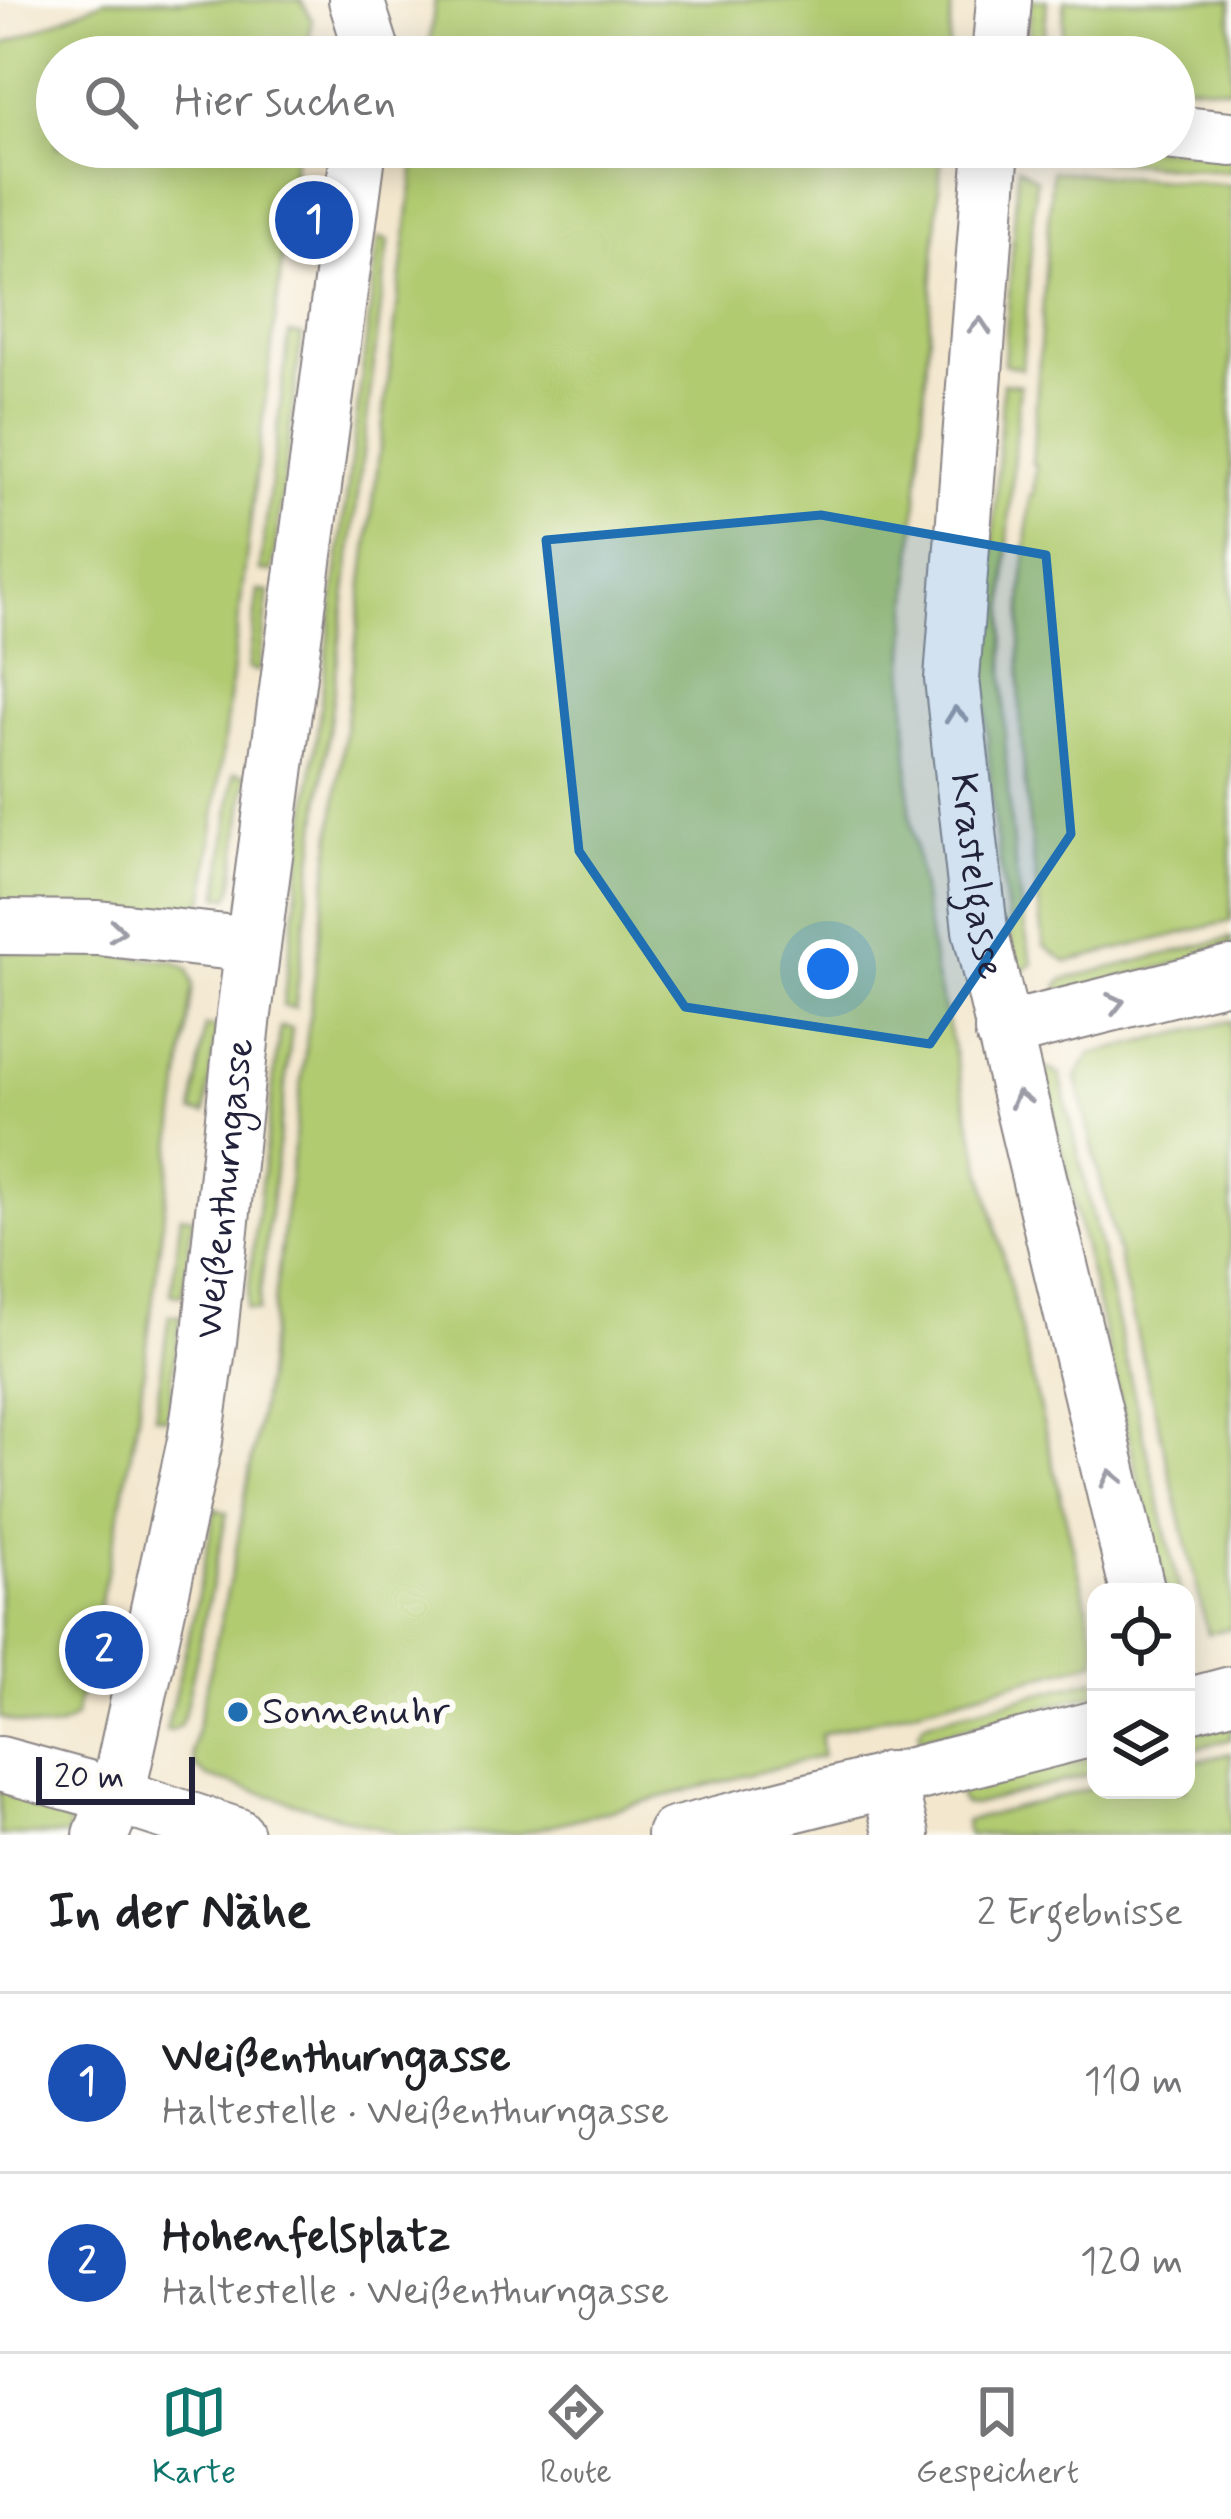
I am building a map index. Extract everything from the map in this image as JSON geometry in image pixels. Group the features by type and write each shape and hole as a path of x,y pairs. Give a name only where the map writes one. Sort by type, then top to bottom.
{"street":[{"path":"356,0 368,36"},
{"path":"379,36 386,0"},
{"path":"1001,36 1004,0"},
{"path":"1195,135 1231,139"},
{"name":"Weißenthurngasse","path":"109,1816 195,1442 254,945 356,168"},
{"name":"Krastelgasse","path":"990,168 952,679 980,930 1136,1583"},
{"path":"0,927 98,928 254,945"},
{"path":"1002,1031 1231,974"},
{"path":"1195,1704 1231,1694"},
{"path":"674,1835 1087,1730"},
{"path":"0,1764 109,1816 236,1835"},
{"path":"888,1779 902,1835"}],"highlighted area":[{"path":"821,515 1046,555 1071,834 930,1044 685,1007 579,851 546,540"}],"green space":[{"path":"104,0 301,0 312,20 310,36 36,36 36,168 293,168 205,897 198,909 182,914 0,905 0,46"},
{"path":"435,0 952,0 949,36 431,36"},
{"path":"1031,0 1047,0 1044,36 1028,36"},
{"path":"1065,0 1231,0 1231,89 1195,85 1195,36 1062,36"},
{"path":"1195,152 1231,155 1231,172 1187,168 1195,168"},
{"path":"414,168 941,168 905,668 910,813 935,973 1087,1606 1087,1663 821,1734 822,1756 514,1835 401,1835 208,1777 195,1767 192,1751 235,1556 263,1393"},
{"path":"1020,168 1036,179 1022,369 1004,364"},
{"path":"1052,171 1231,185 1231,921 1067,962 1044,946 1020,707 1022,601 1036,465 1032,464"},
{"path":"379,238 389,240 295,1008 283,1006"},
{"path":"289,334 302,335 272,572 260,571"},
{"path":"1003,383 1020,385 1007,557 1005,730 1013,845 1033,964 1016,974 992,808 984,686"},
{"path":"258,591 269,592 259,671 248,669"},
{"path":"234,773 247,774 229,897 219,896"},
{"path":"1231,938 1231,950 1058,994 1064,979"},
{"path":"0,951 84,952 174,961 188,969 193,984 138,1415 117,1527 75,1717 48,1728 0,1718"},
{"path":"1231,1021 1231,1628 1208,1634 1076,1077 1091,1054"},
{"path":"205,1026 217,1028 205,1114 193,1112"},
{"path":"280,1027 292,1028 258,1311 246,1309"},
{"path":"1042,1069 1060,1075 1178,1583 1163,1583"},
{"path":"181,1215 193,1217 182,1295 171,1294"},
{"path":"169,1315 181,1316 167,1418 155,1416"},
{"path":"215,1509 227,1513 184,1716 170,1731 166,1730"},
{"path":"1087,1681 1087,1696 920,1739 924,1722"},
{"path":"1231,1722 1231,1739 1195,1749 1195,1731"},
{"path":"1231,1753 1231,1835 968,1835 965,1821 1087,1789 1087,1799 1195,1799 1195,1762"},
{"path":"1087,1759 1087,1775 973,1805 964,1804 957,1791"},
{"path":"0,1789 55,1804 68,1813 69,1835 0,1835"}],"place":[{"name":"Weißenthurngasse","path":"314,220"},
{"name":"Hohenfelsplatz","path":"104,1650"},
{"name":"Sonnenuhr","path":"238,1712"}]}
